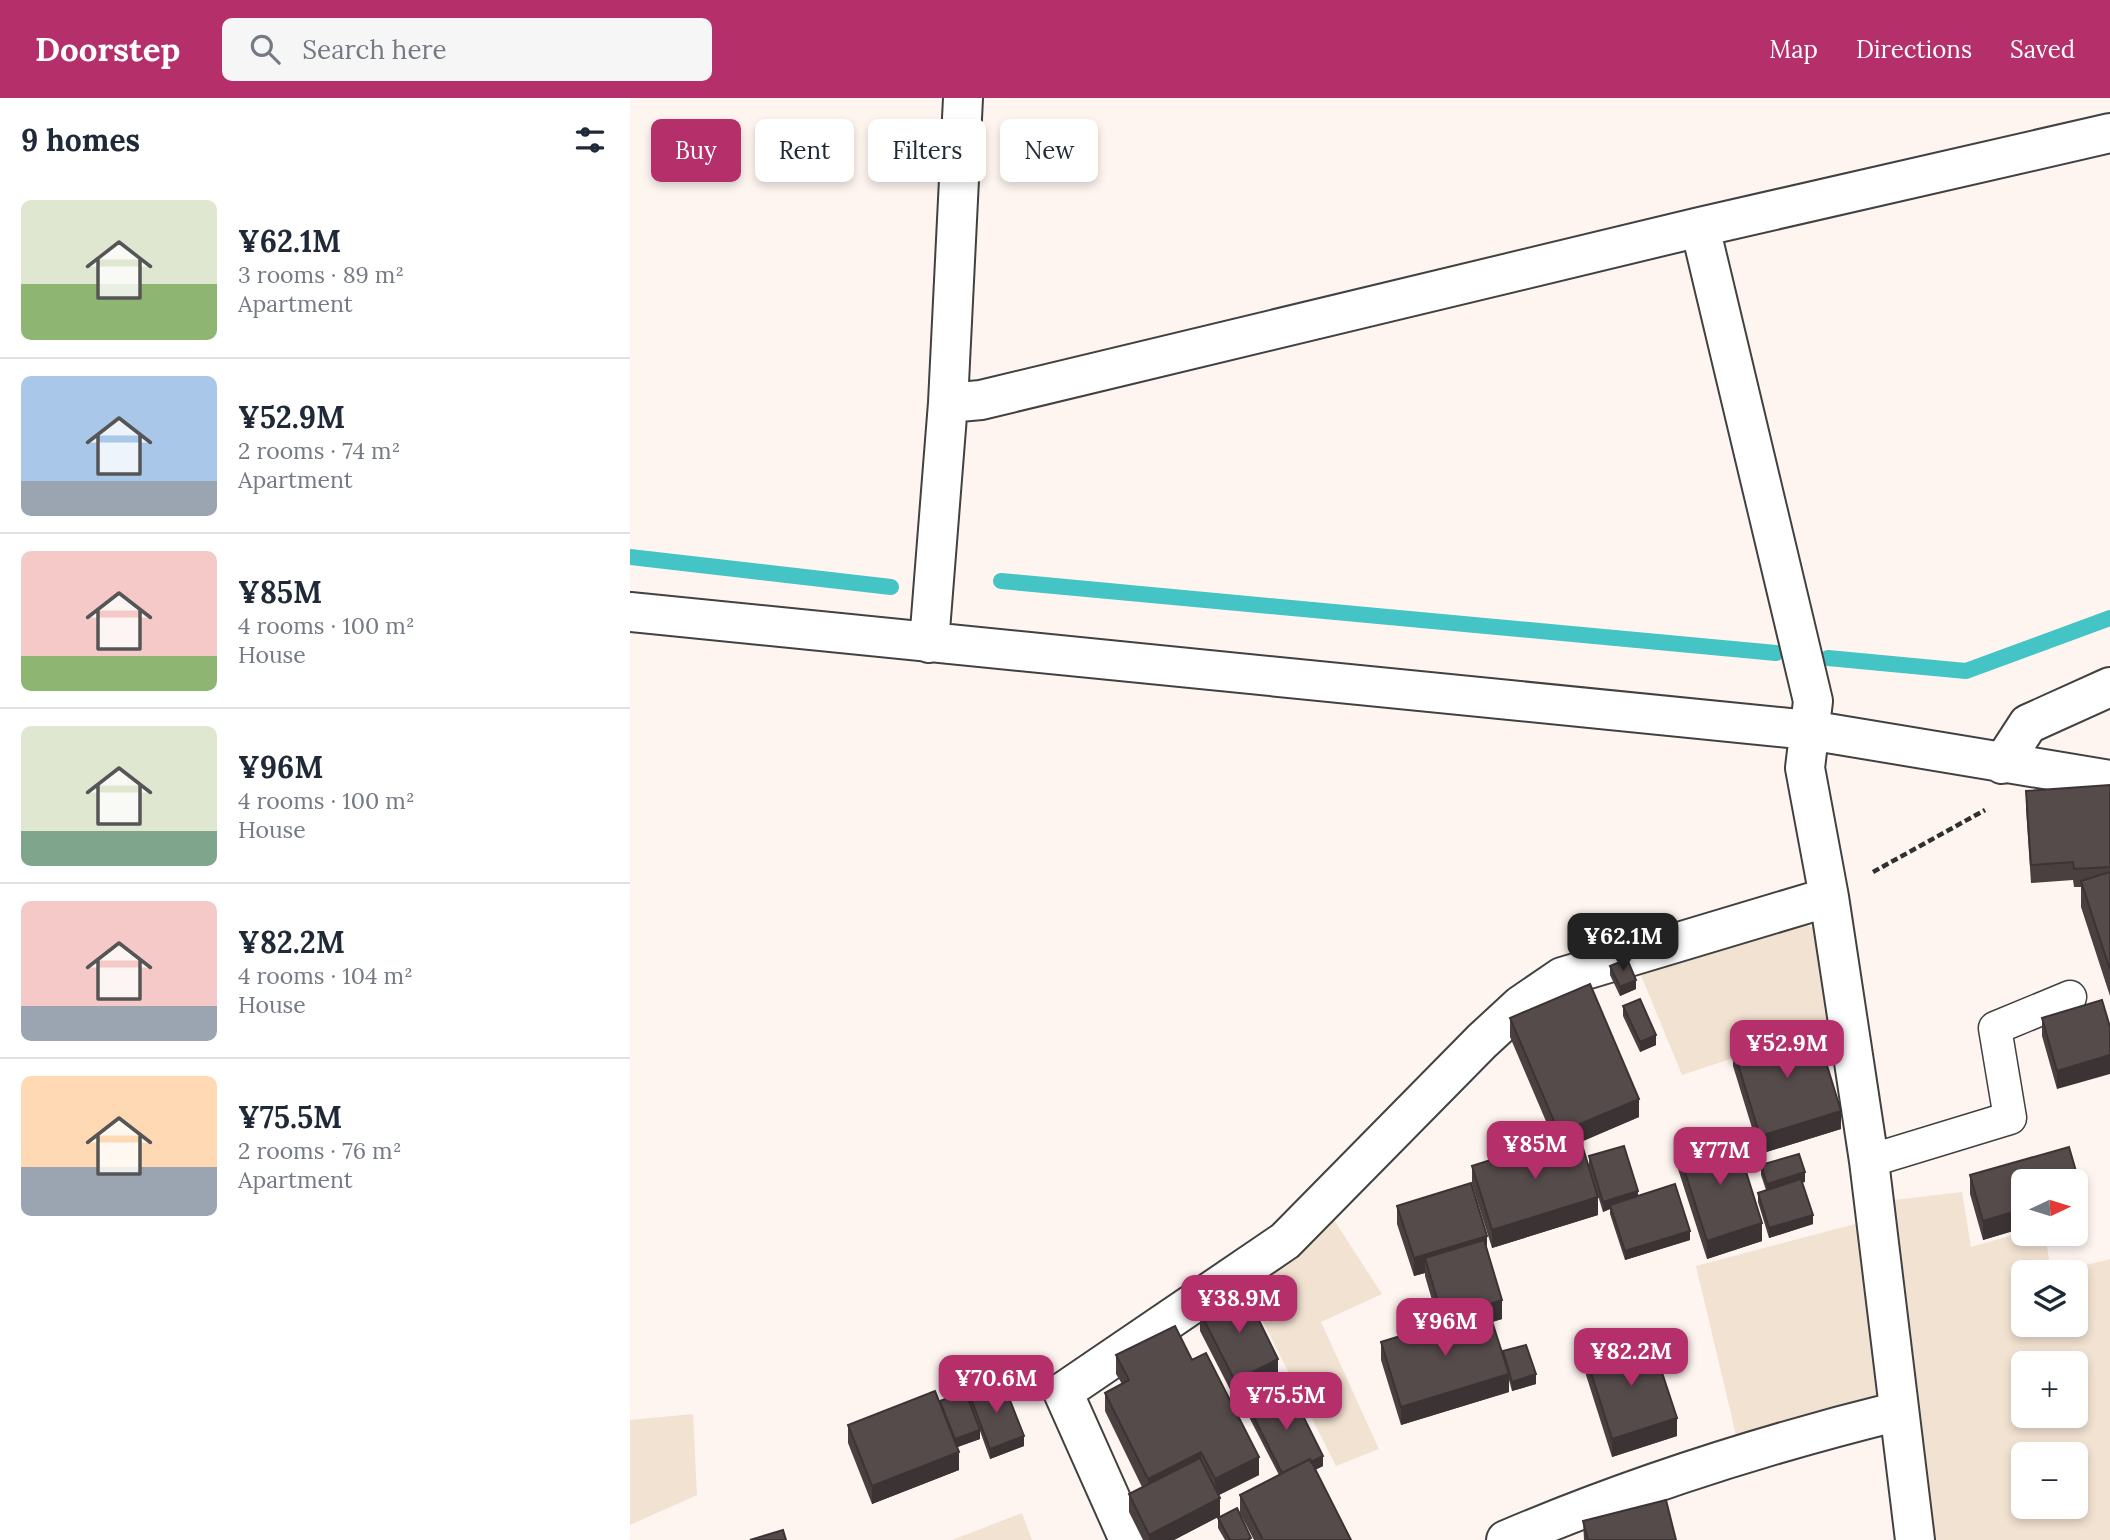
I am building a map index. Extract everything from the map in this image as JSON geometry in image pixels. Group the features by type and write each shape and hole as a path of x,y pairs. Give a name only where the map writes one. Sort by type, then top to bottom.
{"street":[{"path":"929,643 948,403 963,98"},
{"path":"948,403 994,397 1700,227 2110,133"},
{"path":"1700,227 1812,701 1805,768 1829,897 1869,1161 1915,1540"},
{"path":"630,612 1809,730 2110,780"},
{"path":"2002,764 2028,724 2110,687"},
{"path":"1129,1540 1063,1392 1285,1241 1482,1041 1521,1005 1562,977 1829,897"},
{"path":"1506,1540 1553,1520 1786,1439 1899,1411"}],"lane":[{"path":"1869,1161 2010,1118 1995,1028 2070,997"}],"path":[{"path":"1829,897 2053,772"}],"shaded area":[{"path":"1797,921 1815,928 1828,1027 1682,1075 1638,968"},
{"path":"1962,1192 1971,1247 2011,1235 2011,1246 2047,1246 2049,1260 2011,1260 2011,1337 2088,1337 2088,1265 2110,1259 2110,1540 1934,1540 1894,1200"},
{"path":"1332,1217 1382,1294 1321,1322 1379,1449 1336,1466 1246,1288"},
{"path":"1859,1223 1880,1384 1877,1395 1736,1435 1696,1266"},
{"path":"693,1414 697,1495 630,1525 630,1420"},
{"path":"1022,1513 1032,1540 952,1540"}],"building":[{"path":"2110,785 2110,867 2074,869 2073,862 2031,865 2026,791"},
{"path":"2110,872 2110,970 2081,881"},
{"path":"1627,959 1636,980 1620,987 1610,966"},
{"path":"1590,984 1639,1099 1559,1133 1510,1018"},
{"path":"1640,999 1656,1035 1640,1042 1623,1006"},
{"path":"2102,1000 2110,1027 2110,1055 2057,1071 2042,1018"},
{"path":"1814,1023 1841,1111 1760,1136 1733,1048"},
{"path":"1578,1132 1598,1197 1492,1230 1472,1166"},
{"path":"1734,1133 1762,1223 1707,1241 1678,1150"},
{"path":"1624,1146 1638,1191 1603,1202 1589,1156"},
{"path":"2069,1147 2075,1169 2011,1169 2011,1213 1983,1221 1970,1175"},
{"path":"1799,1154 1805,1172 1767,1184 1761,1165"},
{"path":"1801,1179 1813,1215 1769,1228 1758,1193"},
{"path":"1471,1183 1487,1236 1414,1258 1397,1206"},
{"path":"1675,1184 1690,1231 1625,1251 1610,1205"},
{"path":"1484,1240 1502,1300 1443,1319 1425,1258"},
{"path":"1244,1290 1278,1359 1235,1381 1200,1312"},
{"path":"1488,1309 1509,1374 1401,1407 1381,1342"},
{"path":"1175,1326 1192,1360 1206,1353 1259,1457 1215,1479 1201,1452 1148,1479 1105,1393 1129,1380 1116,1355"},
{"path":"1650,1336 1677,1418 1612,1439 1586,1357"},
{"path":"1526,1345 1536,1374 1512,1382 1503,1351"},
{"path":"1002,1380 1024,1436 990,1449 969,1393"},
{"path":"1290,1390 1323,1456 1311,1462 1310,1459 1282,1473 1250,1410"},
{"path":"935,1391 959,1452 872,1486 848,1425"},
{"path":"965,1391 980,1430 955,1439 940,1401"},
{"path":"1200,1458 1220,1498 1149,1535 1129,1494"},
{"path":"1310,1459 1351,1540 1263,1540 1240,1495"},
{"path":"1666,1500 1676,1540 1588,1540 1583,1521"},
{"path":"1237,1508 1251,1538 1247,1540 1230,1540 1218,1518"},
{"path":"783,1530 786,1540 750,1540"}],"waterway":[{"path":"630,557 891,587"},
{"path":"1001,581 1776,653"},
{"path":"1828,658 1966,671 2110,618"}]}
